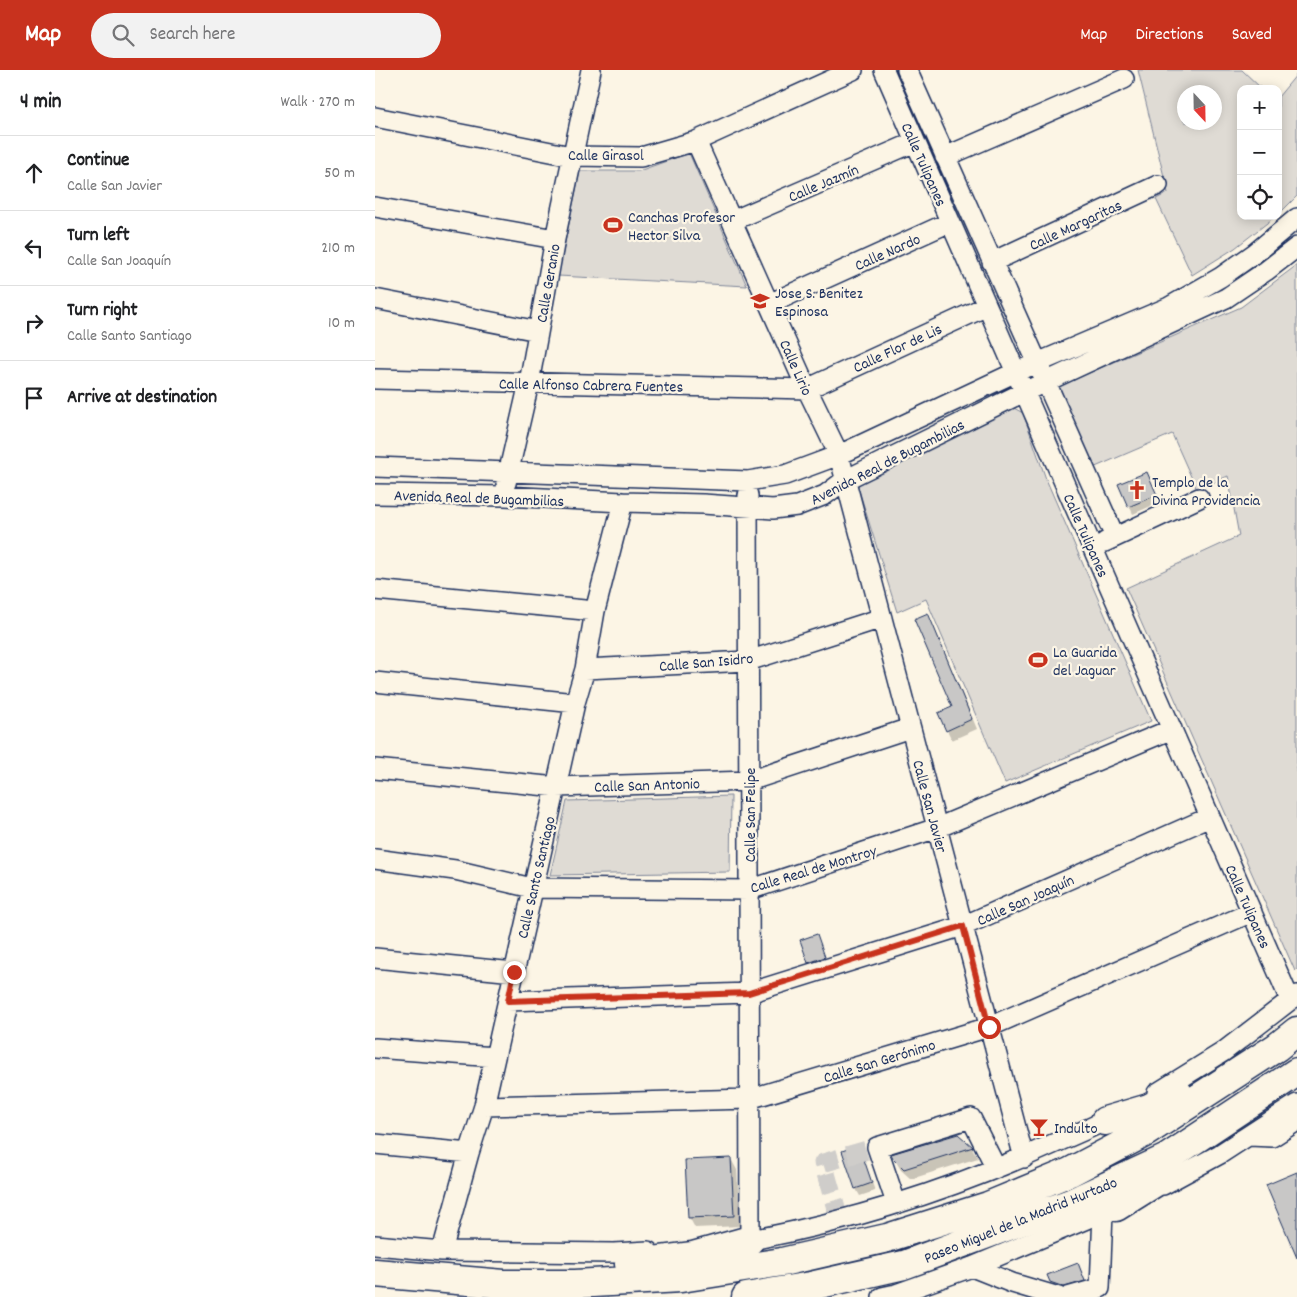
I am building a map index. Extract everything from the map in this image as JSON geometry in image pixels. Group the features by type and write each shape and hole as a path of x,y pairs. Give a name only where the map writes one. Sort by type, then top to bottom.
{"highway":[{"path":"1105,1121 1149,1108 1201,1080 1295,1006"},
{"name":"Paseo Miguel de la Madrid Hurtado","path":"375,1273 504,1284 575,1284 681,1278 782,1262 887,1238 988,1206 1071,1172 1146,1132 1277,1047 1297,1030"},
{"name":"Paseo Miguel de la Madrid Hurtado","path":"746,1297 811,1286 904,1265 1064,1205 1167,1158 1297,1072"},
{"path":"1110,1209 1187,1163 1230,1128 1266,1092"},
{"path":"504,1284 693,1256 750,1240"}],"street":[{"name":"Calle Geranio","path":"504,496 529,383 571,156 591,70"},
{"name":"Calle Girasol","path":"375,117 571,156 641,157 696,141 853,70"},
{"name":"Calle Tulipanes","path":"884,70 1210,817 1295,1006"},
{"name":"Calle Tulipanes","path":"907,70 1115,537"},
{"path":"945,157 1124,79"},
{"name":"Calle Lirio","path":"696,141 807,389 839,455"},
{"name":"Calle Jazmín","path":"732,221 915,142"},
{"name":"Calle Margaritas","path":"992,262 1158,185"},
{"path":"375,207 555,240"},
{"name":"Avenida Real de Bugambilias","path":"375,494 504,496 773,509 797,506 825,495 845,480 1046,382 1183,309 1297,218"},
{"name":"Calle Nardo","path":"769,304 950,222"},
{"name":"Avenida Real de Bugambilias","path":"375,467 509,471 680,480 748,481 785,475 839,455 1016,372 1169,307 1183,309 1226,298 1297,247"},
{"path":"375,299 538,331"},
{"name":"Calle Flor de Lis","path":"807,389 987,306"},
{"name":"Calle Alfonso Cabrera Fuentes","path":"375,379 807,389"},
{"name":"Calle San Javier","path":"839,455 1024,1158"},
{"name":"Calle San Felipe","path":"748,481 750,1240"},
{"path":"1093,548 1199,498"},
{"name":"Calle Santo Santiago","path":"442,1251 484,1106 532,888 585,669 595,611 623,502"},
{"path":"375,590 595,611"},
{"name":"Calle San Isidro","path":"585,669 749,661 882,618"},
{"path":"375,682 575,704"},
{"name":"Calle San Antonio","path":"375,769 557,787 749,781 910,728"},
{"name":"Calle Real de Montroy","path":"375,859 455,870 532,888 749,890 937,828 1172,729"},
{"name":"Calle San Joaquín","path":"508,1001 749,993 963,926 1210,817"},
{"name":"Calle San Gerónimo","path":"484,1106 749,1099 989,1027 1252,912"},
{"path":"375,958 514,972"},
{"path":"375,1048 495,1058"},
{"path":"882,1297 896,1294 973,1267 1160,1186 1220,1154 1297,1104"},
{"path":"897,1203 877,1147 971,1118 996,1168"},
{"path":"375,1244 442,1251 614,1253 704,1248 750,1240 839,1220 926,1195 1024,1158 1105,1121"},
{"path":"1249,1136 1272,1136 1297,1121"},
{"path":"375,1144 469,1153"},
{"path":"1069,1297 1099,1288 1110,1209"},
{"path":"973,1267 1012,1283 1059,1297"}],"shaded area":[{"path":"1138,70 1242,70 1258,85 1237,85 1237,220 1271,220 1235,248 1192,275 1156,199 1168,193"},
{"path":"1297,74 1297,196 1282,211 1282,130 1282,92"},
{"path":"689,153 747,286 558,276 580,171 639,171"},
{"path":"1297,265 1297,969 1295,971 1126,588 1239,536 1228,476 1197,490 1172,434 1093,468 1059,386 1241,307"},
{"name":"La Guarida del Jaguar","path":"1012,407 1023,413 1046,479 1151,721 1005,783 926,599 897,612 858,487 860,478"},
{"path":"731,796 730,872 550,875 567,801"}],"building":[{"name":"Templo de la Divina Providencia","path":"1147,472 1157,495 1128,507 1118,484"},
{"path":"928,613 972,719 946,731 938,713 952,707 914,619"},
{"path":"817,934 825,957 808,963 800,940"},
{"path":"958,1134 973,1147 904,1169 891,1154"},
{"path":"859,1145 872,1183 855,1189 842,1151"},
{"path":"731,1158 734,1216 688,1218 685,1160"},
{"path":"1297,1172 1297,1258 1266,1185"},
{"path":"1078,1263 1085,1281 1064,1287 1050,1282 1047,1275"}],"tunnel":[{"path":"839,1219 823,1163 877,1147"}],"place":[{"name":"Canchas Profesor Hector Silva","path":"613,225"},
{"name":"Jose S. Benitez Espinosa","path":"760,301"},
{"name":"Templo de la Divina Providencia","path":"1137,490"},
{"name":"La Guarida del Jaguar","path":"1038,660"},
{"name":"Indulto","path":"1039,1127"}],"route":[{"path":"514,972 508,1001 749,993 963,926 989,1027"}]}
